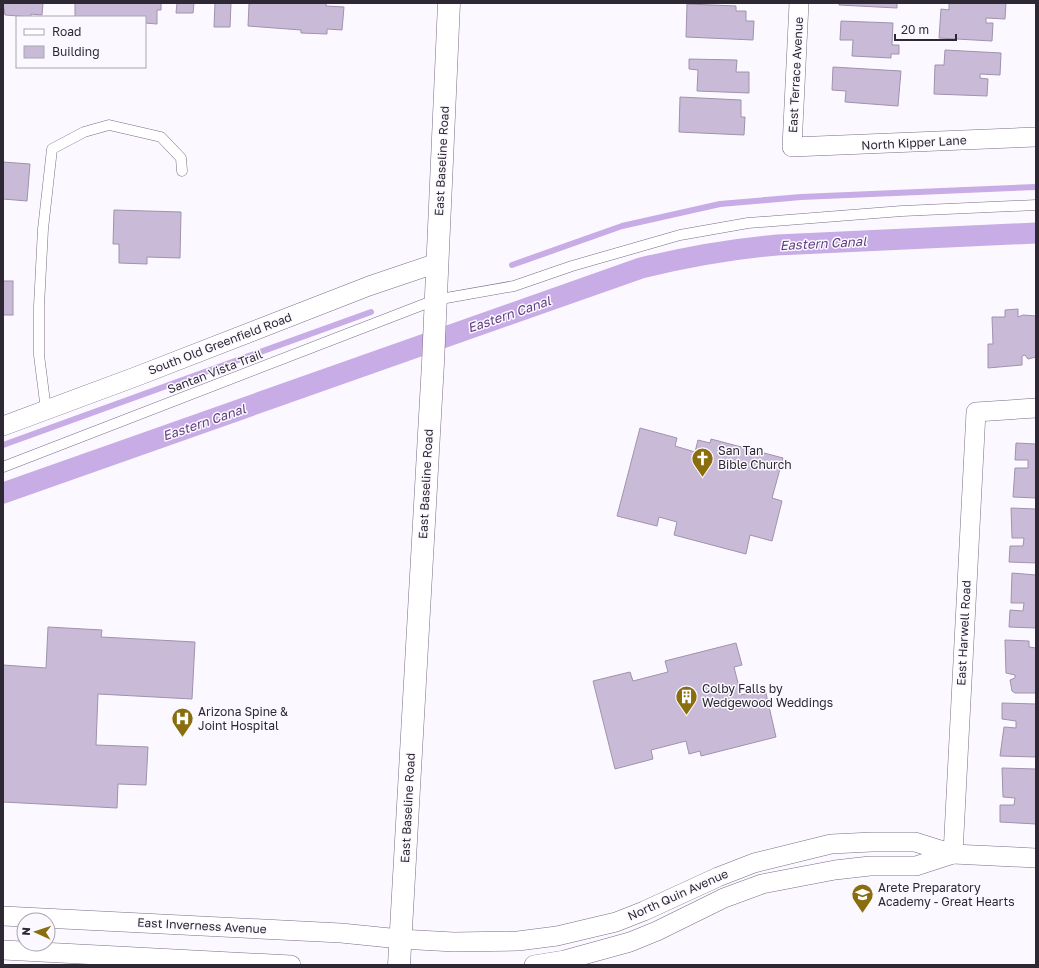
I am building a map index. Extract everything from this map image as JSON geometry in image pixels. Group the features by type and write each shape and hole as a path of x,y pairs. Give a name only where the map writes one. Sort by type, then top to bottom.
{"main road":[{"name":"East Baseline Road","path":"399,965 433,363 449,3"}],"street":[{"name":"East Terrace Avenue","path":"792,147 799,3"},
{"name":"North Kipper Lane","path":"792,147 1036,137"},
{"name":"South Old Greenfield Road","path":"3,426 135,377 370,286 437,263"},
{"name":"East Harwell Road","path":"953,854 976,412 1036,408"},
{"name":"North Quin Avenue","path":"534,965 566,960 644,911 718,877 754,863 831,844 915,842 953,854 1036,858"},
{"name":"North Quin Avenue","path":"400,939 454,942 518,941 557,936 596,940 656,931 724,898 762,884 835,870 870,866 916,866 953,854"},
{"name":"East Inverness Avenue","path":"3,916 341,933 400,939"},
{"path":"3,950 291,965"}],"lane":[{"path":"46,410 39,356 39,306 43,230 52,149 84,132 109,125 161,137 181,158 182,171"},
{"name":"Santan Vista Trail","path":"3,468 435,306 514,286 572,266 680,235 748,223 902,211 1036,205"}],"building":[{"path":"3,3 43,3 42,15 5,15"},
{"path":"75,3 161,3 161,10 157,10 157,24 146,23 146,16 75,16"},
{"path":"177,3 194,3 193,13 176,13"},
{"path":"215,3 231,3 230,27 214,27"},
{"path":"326,3 326,6 344,7 342,30 327,29 327,34 301,33 301,30 248,26 249,4"},
{"path":"839,3 897,3 897,8 839,5"},
{"path":"949,3 1006,3 1005,19 986,18 986,23 993,23 992,41 939,38 941,9 949,10"},
{"path":"687,4 736,6 736,11 746,11 746,21 754,21 753,40 686,37"},
{"path":"841,21 893,23 892,45 899,45 899,54 891,54 891,58 852,56 853,40 840,40"},
{"path":"945,50 1001,53 1000,75 980,74 980,78 988,79 987,96 934,94 935,65 944,65"},
{"path":"689,59 737,60 736,72 749,72 749,93 697,91 698,70 689,69"},
{"path":"833,67 901,71 898,106 845,102 846,91 832,90"},
{"path":"680,97 741,100 741,117 745,117 744,135 679,132"},
{"path":"3,162 30,164 27,201 3,199"},
{"path":"114,210 181,212 180,258 147,257 147,264 119,263 119,244 113,244"},
{"path":"3,281 13,281 13,315 3,315"},
{"path":"1018,309 1018,317 1023,315 1036,316 1036,357 1028,359 1025,355 1022,356 1022,365 988,368 988,344 993,344 992,317 1005,317 1005,310"},
{"name":"San Tan Bible Church","path":"640,428 677,438 675,446 695,452 698,440 710,443 711,439 783,458 772,498 782,501 772,541 750,535 746,554 674,535 677,522 659,517 657,526 617,516"},
{"path":"1016,443 1036,444 1036,498 1013,497 1015,468 1028,468 1028,460 1015,460"},
{"path":"1011,508 1036,509 1036,563 1009,562 1010,546 1023,546 1024,538 1012,538"},
{"path":"1012,573 1036,575 1036,628 1009,627 1010,610 1023,611 1024,603 1011,603"},
{"path":"48,627 102,630 101,637 195,642 192,699 98,694 96,745 148,747 146,785 118,784 117,808 3,802 3,665 46,668"},
{"path":"1005,640 1029,641 1029,647 1036,648 1036,693 1015,693 1012,691 1010,680 1015,678 1015,675 1006,673"},
{"name":"Colby Falls by Wedgewood Weddings","path":"736,643 742,665 734,667 741,695 765,689 776,737 701,756 700,751 689,754 686,741 651,750 653,759 615,769 593,681 630,672 633,681 668,672 665,661"},
{"path":"1002,703 1036,704 1036,757 1000,756 1004,727 1016,728 1016,721 1002,719"},
{"path":"1002,768 1036,769 1036,824 1000,822 1000,805 1014,805 1015,798 1003,797"}],"waterway":[{"path":"512,265 622,226 720,204 801,197 1036,187"},
{"name":"Eastern Canal","path":"3,493 641,268 709,254 777,245 1036,233"},
{"path":"3,445 371,312"}],"place":[{"name":"San Tan Bible Church","path":"702,478"},
{"name":"Colby Falls by Wedgewood Weddings","path":"687,716"},
{"name":"Arizona Spine & Joint Hospital","path":"182,738"},
{"name":"Arete Preparatory Academy - Great Hearts","path":"862,914"}]}
